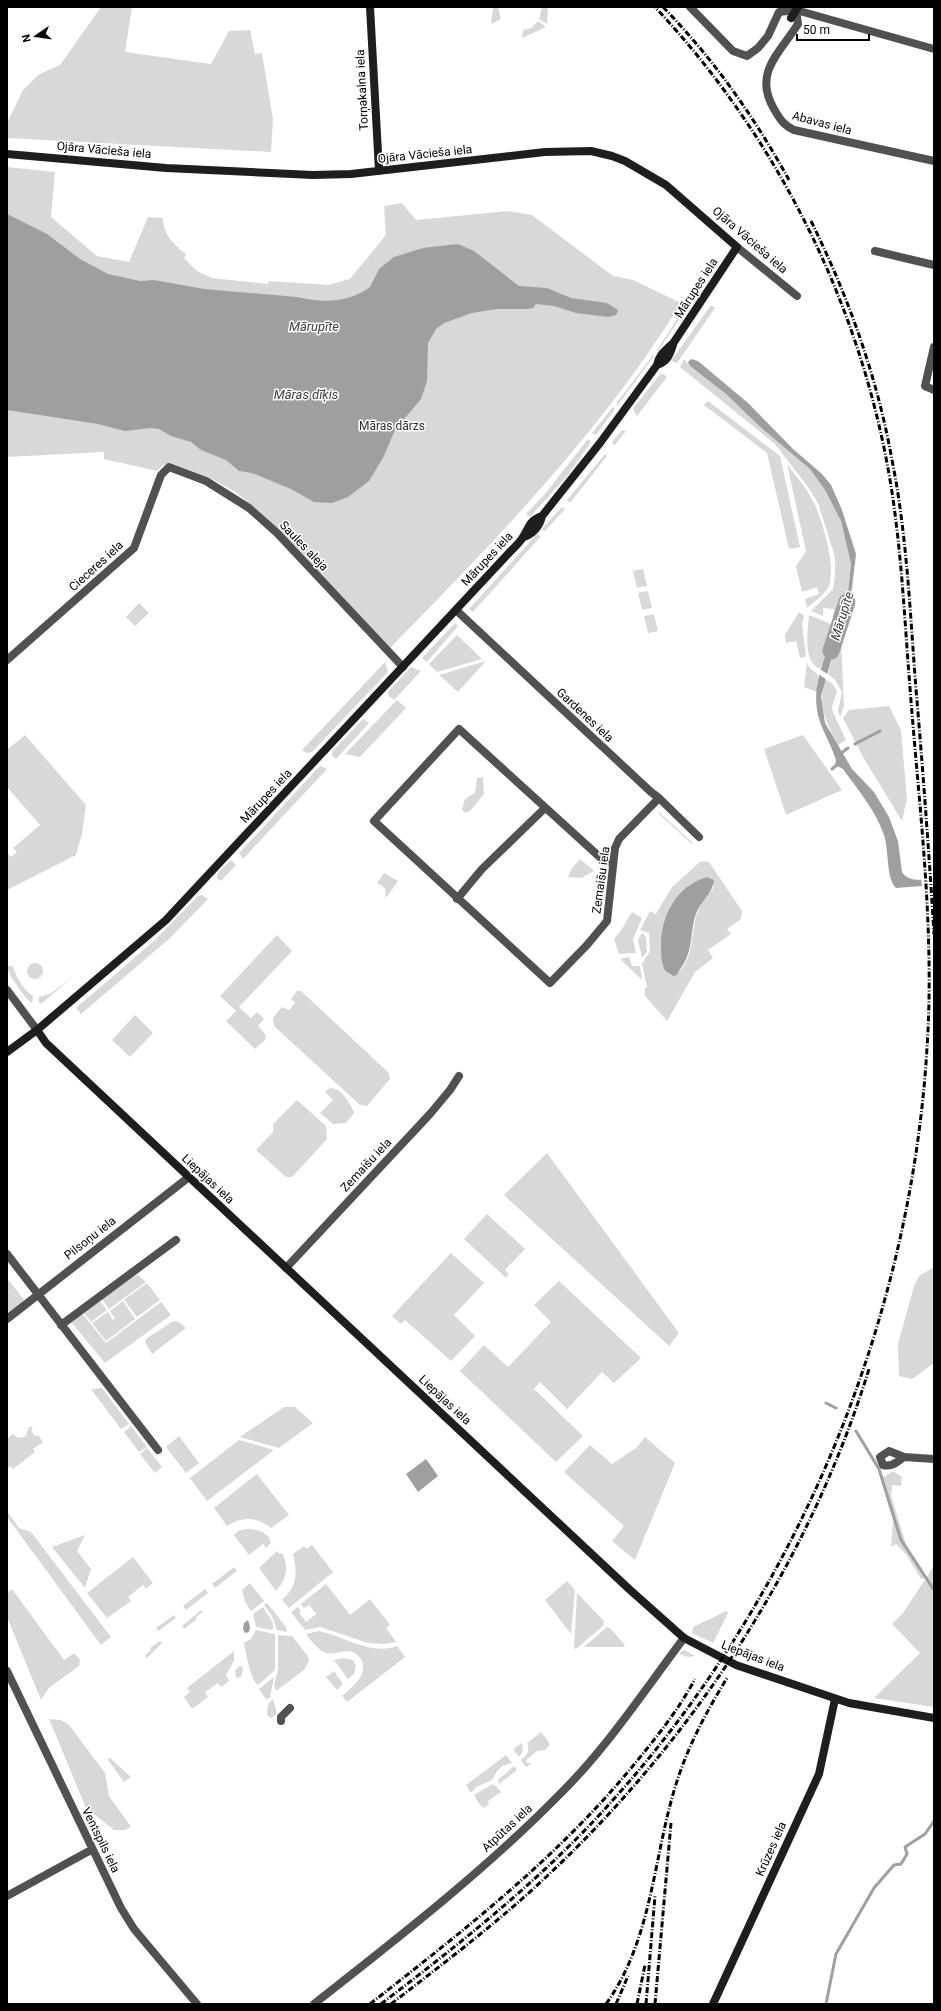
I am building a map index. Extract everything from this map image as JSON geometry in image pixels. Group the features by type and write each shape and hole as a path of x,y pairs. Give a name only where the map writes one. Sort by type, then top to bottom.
{"street":[{"name":"Torņakalna iela","path":"370,7 379,171"},
{"path":"690,7 734,51 747,56 758,48 768,36 779,12 797,8 934,49"},
{"path":"791,18 797,8"},
{"name":"Abavas iela","path":"797,8 798,24 768,69 765,78 765,90 784,126 794,130 934,161"},
{"name":"Ojāra Vācieša iela","path":"7,154 166,168 313,175 351,174 556,152 580,151 601,153 625,161 666,185 737,247 797,296"},
{"name":"Mārupes iela","path":"7,1052 37,1030 166,920 524,537 525,530 536,518 542,516 600,443 657,365 660,356 674,342 737,247"},
{"path":"875,251 934,265"},
{"path":"934,347 925,386 934,390"},
{"name":"Cieceres iela","path":"7,660 134,548 161,475 169,467"},
{"name":"Saules aleja","path":"169,467 206,481 249,508 277,533 403,667"},
{"name":"Gardenes iela","path":"456,610 699,836"},
{"path":"544,808 482,869 457,899 374,821 459,729 544,808 603,860 612,863"},
{"name":"Zemaišu iela","path":"457,899 550,984 587,945 607,921 609,914 612,863 615,848 619,839 659,798"},
{"name":"Liepājas iela","path":"7,990 46,1043 78,1074 629,1589 684,1638 736,1665 836,1699 879,1709 934,1718"},
{"name":"Zemaišu iela","path":"286,1268 430,1114 450,1090 459,1076"},
{"name":"Pilsoņu iela","path":"7,1319 189,1177"},
{"path":"61,1325 176,1240"},
{"path":"7,1254 158,1450"},
{"path":"904,1456 934,1459"},
{"name":"Atpūtas iela","path":"314,2004 433,1910 559,1796 604,1744 684,1638"},
{"name":"Ventspils iela","path":"7,1671 91,1850 127,1919 197,2004"},
{"name":"Krūzes iela","path":"713,2004 819,1774 836,1699"},
{"path":"281,1721 281,1717 290,1708"},
{"path":"7,1896 91,1850"}],"green space":[{"path":"101,7 132,7 125,52 211,64 229,31 250,30 255,54 262,53 273,119 271,152 7,138 7,123 23,90 38,75 60,65"},
{"path":"493,7 498,7 501,19 491,24"},
{"path":"542,7 548,7 547,24 539,19"},
{"path":"538,21 546,27 522,38 523,30 531,28"},
{"name":"Māras dārzs","path":"7,167 55,172 51,217 97,256 129,262 148,217 163,218 163,224 167,234 173,243 186,254 184,258 197,271 212,278 268,284 269,281 328,285 350,279 386,235 384,206 402,203 416,220 508,211 532,215 613,276 633,280 681,303 617,396 582,440 507,526 390,648 258,510 234,491 210,478 171,463 163,465 157,471 104,459 104,452 7,457"},
{"path":"711,305 715,308 677,363 671,361"},
{"path":"683,310 685,311 658,351 657,350"},
{"path":"653,355 654,356 618,405 616,404"},
{"path":"684,359 690,366 726,394 758,425 810,469 825,490 841,521 851,564 848,592 837,622 833,621 834,609 823,608 823,616 811,611 833,589 835,574 835,557 818,503 808,487 775,444 680,367"},
{"path":"660,374 664,374 667,377 637,416 633,409"},
{"path":"708,401 780,456 800,547 789,549 767,453 704,405"},
{"path":"613,407 615,409 596,435 592,433"},
{"path":"622,430 626,431 614,446 612,442"},
{"path":"588,439 591,442 567,476 530,517 526,514 544,495"},
{"path":"605,454 607,456 570,503 567,500"},
{"path":"787,464 806,489 815,505 822,523 830,557 831,578 829,586 822,595 807,608 805,599 819,594 817,587 802,592 796,566 806,551"},
{"path":"562,507 565,509 545,531 541,530"},
{"path":"537,534 541,536 473,612 469,609"},
{"path":"643,569 647,586 637,588 633,571"},
{"path":"648,591 652,608 642,610 638,593"},
{"path":"139,603 149,613 135,626 126,617"},
{"path":"799,612 804,616 802,624 806,657 800,658 796,641 786,643 785,635"},
{"path":"654,614 658,631 648,633 644,616"},
{"path":"809,615 836,626 837,629 820,669 814,665 808,653 807,637"},
{"path":"455,623 458,626 427,662 422,658"},
{"path":"842,630 841,641 844,706 840,717 838,711 842,692 835,680 828,674 838,636"},
{"path":"457,635 482,659 437,672 429,664"},
{"path":"486,661 458,692 439,675"},
{"path":"385,662 388,672 312,752 307,753 302,750"},
{"path":"807,662 809,667 818,675 817,692 804,687"},
{"path":"411,667 421,671 394,700 389,696 388,692"},
{"path":"825,679 833,684 837,691 832,707 846,740 838,745 830,729 822,705"},
{"path":"397,700 406,708 360,757 345,754"},
{"path":"889,706 901,730 907,799 902,821 863,757 843,718 849,710"},
{"path":"363,719 369,723 336,759 332,756 332,752"},
{"path":"25,735 86,805 82,834 76,855 7,890 7,853 11,857 17,852 13,848 40,825 7,787 7,750"},
{"path":"803,735 842,790 786,815 764,749"},
{"path":"320,766 327,769 243,859 239,853"},
{"path":"483,777 484,794 470,811 465,813 462,809 465,799 475,793 477,778"},
{"path":"659,812 693,843 692,844 658,813"},
{"path":"580,859 594,871 581,878 568,877 572,868"},
{"path":"231,860 236,865 221,881 217,878 217,874"},
{"path":"701,861 709,862 742,911 741,919 727,929 731,934 708,950 713,958 695,972 667,1021 645,996 645,988 647,987 642,964 650,951 649,933 640,930 650,911 656,914 672,887","holes":["711,878 714,887 698,911 691,947 685,964 680,971 673,976 670,974"]},
{"path":"384,873 398,881 386,898 385,888 377,883"},
{"path":"202,895 208,899 169,939 81,1014 76,1008 155,940 198,896"},
{"path":"632,912 642,918 633,939 636,953 619,954 614,939"},
{"path":"642,933 646,937 647,952 642,958 638,940"},
{"path":"277,935 292,951 239,1007 251,1018 257,1012 264,1019 258,1026 266,1035 265,1040 255,1049 226,1021 236,1011 220,996"},
{"path":"629,957 632,966 640,966 642,980 620,959"},
{"path":"35,963 42,968 43,971 38,978 35,979 28,974 27,971 32,964"},
{"path":"7,966 13,966 20,982 33,996 32,1003 17,986"},
{"path":"73,977 42,1003 39,1003 39,997 50,994"},
{"path":"297,991 301,991 389,1073 390,1079 367,1106 360,1105 274,1026 273,1018 282,1007 289,1010 295,1003 291,999"},
{"path":"135,1015 153,1033 130,1057 112,1040"},
{"path":"330,1088 338,1090 342,1093 354,1113 346,1123 333,1124 320,1113 333,1100 325,1092"},
{"path":"296,1101 298,1101 326,1126 327,1139 292,1177 286,1177 256,1150 273,1132 273,1124"},
{"path":"547,1153 679,1333 669,1346 504,1195"},
{"path":"487,1214 525,1249 505,1270 509,1274 506,1278 464,1239"},
{"path":"451,1253 484,1283 454,1315 475,1336 451,1361 405,1320 401,1324 392,1316"},
{"path":"934,1267 934,1363 912,1379 899,1376 898,1344 914,1286 919,1276"},
{"path":"138,1275 146,1282 109,1309 102,1299 134,1276"},
{"path":"7,1278 25,1301 7,1314"},
{"path":"559,1281 641,1358 614,1383 602,1372 567,1409 540,1382 534,1389 583,1436 556,1462 460,1371 484,1345 508,1367 551,1322 534,1305"},
{"path":"147,1283 160,1300 137,1317 124,1300"},
{"path":"100,1301 107,1310 91,1322 84,1313"},
{"path":"123,1301 135,1319 106,1341 92,1323 108,1312 113,1320 115,1318 110,1311"},
{"path":"161,1302 171,1315 105,1363 71,1322 82,1313 106,1343"},
{"path":"173,1321 179,1322 186,1328 152,1354 145,1342 146,1339"},
{"path":"102,1388 129,1424 121,1429 91,1389"},
{"path":"284,1407 295,1407 313,1423 279,1448 240,1437"},
{"path":"31,1426 33,1428 31,1430 35,1436 38,1435 43,1442 33,1449 35,1452 13,1469 10,1466 7,1469 7,1439 13,1434 18,1438 26,1436 28,1429"},
{"path":"131,1426 147,1447 139,1452 124,1432"},
{"path":"179,1436 199,1463 186,1473 166,1447"},
{"path":"645,1437 675,1463 635,1560 612,1541 624,1526 564,1472 590,1445 612,1464 636,1448"},
{"path":"239,1440 274,1450 207,1501 190,1478"},
{"path":"147,1448 162,1467 155,1473 140,1454"},
{"path":"893,1471 902,1477 901,1486 892,1485 891,1496 906,1544 927,1577 934,1565 934,1707 874,1698 920,1653 892,1624 903,1613 926,1578 921,1579 906,1554 896,1544 891,1547 893,1521 881,1479"},
{"path":"257,1474 289,1515 271,1528 266,1524 250,1519 244,1519 227,1526 214,1508"},
{"path":"7,1511 19,1528 31,1532 111,1637 101,1645 7,1517"},
{"path":"246,1529 262,1532 270,1538 271,1543 266,1548 263,1544 249,1555 234,1535 238,1531"},
{"path":"85,1535 77,1551 91,1569 85,1588 52,1547"},
{"path":"312,1545 333,1572 289,1608 282,1600 294,1584 295,1567 293,1554 304,1546 307,1549"},
{"path":"277,1551 280,1554 282,1553 286,1563 286,1573 283,1582 276,1591 259,1568"},
{"path":"133,1557 153,1583 146,1589 143,1585 128,1597 131,1601 107,1618 87,1593"},
{"path":"234,1567 237,1571 215,1588 212,1584"},
{"path":"567,1581 575,1590 571,1634 545,1600"},
{"path":"250,1583 264,1601 251,1611 245,1602 242,1590"},
{"path":"326,1584 350,1615 370,1599 390,1625 386,1628 396,1642 384,1644 368,1643 320,1627 305,1630 291,1612 298,1607 301,1611 299,1612 306,1622 316,1614 309,1605 304,1608 301,1604"},
{"path":"12,1589 64,1660 74,1653 80,1660 79,1666 49,1688 41,1700 7,1617 7,1593"},
{"path":"205,1589 208,1593 186,1610 183,1606"},
{"path":"577,1593 604,1621 603,1626 576,1649 574,1648"},
{"path":"267,1603 286,1627 287,1632 277,1630 272,1616 264,1605"},
{"path":"263,1607 273,1623 273,1629 271,1630 256,1627 253,1614"},
{"path":"201,1610 203,1612 196,1617 197,1619 184,1629 182,1626"},
{"path":"726,1611 728,1613 713,1643 692,1633 693,1627"},
{"path":"174,1615 176,1618 158,1631 156,1628"},
{"path":"607,1627 611,1629 625,1645 623,1647 584,1647"},
{"path":"256,1630 275,1634 275,1670 258,1685 255,1682 251,1672 244,1643 251,1639"},
{"path":"319,1631 377,1649 397,1646 405,1657 347,1702 342,1696 359,1680 363,1670 361,1659 357,1654 348,1651 326,1653 320,1650 306,1634"},
{"path":"278,1635 292,1636 308,1656 309,1661 304,1670 276,1691 274,1685 278,1670"},
{"path":"160,1641 162,1643 147,1658 145,1655 151,1650 150,1648"},
{"path":"684,1650 695,1656 688,1657 679,1654"},
{"path":"234,1651 234,1661 226,1675 229,1681 221,1687 218,1683 205,1692 208,1697 192,1709 184,1697 190,1692 187,1688"},
{"path":"344,1658 353,1660 356,1666 354,1674 348,1679 334,1660"},
{"path":"241,1665 243,1669 241,1677 236,1678 235,1670"},
{"path":"334,1671 343,1684 337,1690 326,1677"},
{"path":"274,1677 270,1698 266,1699 259,1689"},
{"path":"273,1699 277,1713 271,1718 267,1715 268,1704"},
{"path":"49,1719 61,1720 69,1725 105,1773 109,1796 131,1827 125,1830 114,1830 86,1808"},
{"path":"541,1732 549,1742 549,1746 545,1750 537,1751 526,1760 526,1762 531,1764 526,1767 521,1760 528,1752 527,1743"},
{"path":"522,1743 523,1751 519,1757 513,1749"},
{"path":"506,1755 512,1763 502,1766 492,1780 476,1787 472,1792 470,1792 466,1785"},
{"path":"109,1758 131,1777 124,1782 108,1760"},
{"path":"514,1766 517,1770 499,1784 498,1780"},
{"path":"493,1784 502,1793 499,1793 488,1801 489,1804 484,1808 480,1805 474,1795"}],"water":[{"name":"Māras dīķis","path":"7,214 47,234 80,259 108,274 140,281 154,280 204,289 326,301 344,299 370,287 379,269 394,257 423,248 458,244 474,251 519,286 547,288 571,298 607,303 618,310 616,315 608,317 576,313 554,306 536,304 533,308 528,309 497,309 472,313 444,323 436,329 428,343 427,381 421,399 395,430 383,458 369,481 348,497 332,503 314,502 291,489 252,473 239,471 226,460 201,450 191,442 171,436 159,429 150,428 125,431 98,424 7,410"},
{"path":"691,359 698,361 748,403 793,449 822,474 831,485 842,510 856,554 852,588 843,624 837,622 848,592 851,564 841,521 825,490 810,469 758,425 726,394 690,366 688,362"},
{"path":"837,629 842,630 838,636 821,696 825,723 852,769 874,792 889,817 898,841 902,872 908,878 912,879 934,879 934,885 896,888 893,884 889,871 886,841 881,826 866,801 843,769 835,765 836,760 832,748 818,715 816,692 820,670"},
{"path":"707,877 714,880 713,884 710,892 695,916 690,946 685,961 677,975 673,976 666,971 661,957 662,935 667,913 672,904 687,887 696,881"},
{"path":"426,1459 438,1476 418,1492 406,1474"},
{"path":"248,1620 250,1627 249,1632 245,1633 243,1629 244,1623"}],"pier":[{"path":"818,668 829,675 827,680 817,673"},
{"path":"921,877 934,877 934,887 922,887"}],"waterway":[{"name":"Mārupīte","path":"831,651 847,602"},
{"path":"855,744 880,731"},
{"path":"840,754 848,748"},
{"path":"832,769 838,764"},
{"path":"826,1403 836,1408"},
{"path":"856,1431 879,1469 901,1540 934,1590"},
{"path":"826,2004 836,1954 874,1888 894,1865 901,1864 907,1854 905,1847 925,1834 934,1821"}],"railway":[{"path":"381,2004 513,1898 587,1828 658,1747 722,1659 778,1566 825,1468 864,1366 895,1261 916,1155 927,1048 929,1003 928,913 896,519 887,463 873,400 854,338 831,277 803,218 772,162 737,108 698,56 655,7"},
{"path":"663,7 699,47 732,89 762,134 789,180"},
{"path":"811,221 849,307 870,367 886,429 897,488 905,545 934,934"},
{"path":"391,2004 489,1927 545,1878 599,1824 650,1768 697,1707 740,1644 779,1579 814,1511 844,1441 869,1369"},
{"path":"606,2004 622,1978 634,1951 643,1923 651,1894 670,1806 678,1778 700,1726 727,1678"},
{"path":"370,2004 474,1921 507,1893 572,1833 603,1801 649,1746 674,1714 695,1679"},
{"path":"655,2004 671,1823"},
{"path":"646,2004 655,1896"},
{"path":"637,2004 645,1965"},
{"path":"616,2004 628,1976"}]}
